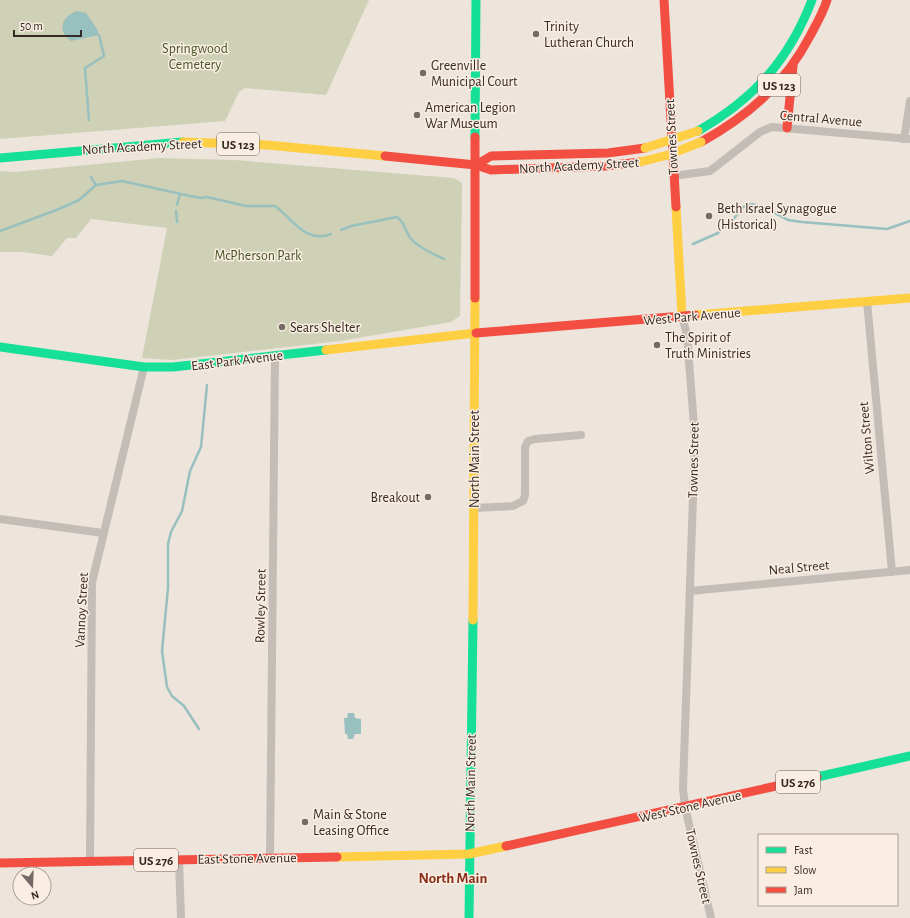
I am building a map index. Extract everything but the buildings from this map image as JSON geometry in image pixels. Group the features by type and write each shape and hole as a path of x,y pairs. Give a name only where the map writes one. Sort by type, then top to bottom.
{"main road":[{"name":"North Main Street","path":"469,918 474,508 474,178 476,165 476,0"},
{"name":"Townes Street","path":"664,0 682,316"},
{"name":"North Academy Street","path":"476,165 491,156 608,153 645,148 674,140 698,131 731,112 760,86 789,48 804,20 812,0"},
{"name":"North Academy Street","path":"0,158 131,145 190,142 267,146 476,165 491,170 605,166 640,162 668,155 701,142 747,114 778,85 793,66 806,46 827,0"},
{"path":"787,128 793,66"},
{"name":"West Park Avenue","path":"474,333 910,298"},
{"name":"East Park Avenue","path":"0,347 144,367 173,367 276,355 374,346 474,333"},
{"name":"West Stone Avenue","path":"470,854 910,756"},
{"name":"East Stone Avenue","path":"0,862 470,854"}],"street":[{"path":"907,139 910,101"},
{"name":"Central Avenue","path":"673,176 710,171 760,132 772,127 907,139"},
{"name":"Wilton Street","path":"867,301 892,572"},
{"name":"Townes Street","path":"682,316 687,335 694,421 683,788 685,807 710,918"},
{"name":"Rowley Street","path":"270,857 276,355"},
{"name":"Vannoy Street","path":"90,861 92,582 144,367"},
{"path":"474,508 513,506 523,501 525,495 525,447 528,441 581,435"},
{"path":"0,519 103,533"},
{"name":"Neal Street","path":"690,591 910,570"},
{"path":"179,860 181,918"}],"green space":[{"name":"Springwood Cemetery","path":"0,0 369,0 326,95 245,88 239,92 225,121 0,139"},
{"name":"McPherson Park","path":"159,158 234,160 454,178 462,183 460,316 451,322 340,341 172,360 142,358 167,228 91,219 76,238 67,238 52,256 22,252 0,252 0,171 15,172"}],"water":[{"path":"77,11 86,13 97,29 99,35 71,41 66,37 62,28 63,24 68,16"},
{"path":"348,713 354,713 355,718 361,719 361,734 355,734 353,739 348,739 347,734 345,734 344,718 347,718"}],"waterway":[{"path":"89,120 85,68 104,56 99,35"},
{"path":"91,177 96,185"},
{"path":"0,231 79,200 96,185 122,181 190,196 201,198 207,197 246,206 275,206 300,229 307,233 314,236 331,234"},
{"path":"177,205 180,194"},
{"path":"693,244 718,233 732,221 743,207 752,204 765,208 788,220 802,222 887,229 910,221"},
{"path":"176,211 177,222"},
{"path":"341,230 351,226 397,217 400,219 414,242 444,259"},
{"path":"199,729 184,706 172,696 167,687 162,651 168,588 168,544 171,532 182,511 190,471 201,447 207,385"}],"traffic: fast":[{"path":"475,137 476,0"},
{"path":"698,131 718,119 736,105 753,91 767,76 781,59 792,41 803,22 812,0"},
{"path":"0,158 183,142"},
{"path":"0,347 144,367 173,367 326,350"},
{"path":"469,918 473,620"},
{"path":"817,777 910,756"}],"traffic: slow":[{"path":"645,148 698,131"},
{"path":"183,142 267,145 385,156"},
{"path":"640,162 668,155 701,142"},
{"path":"676,207 682,316"},
{"path":"473,620 475,298"},
{"path":"695,315 910,298"},
{"path":"326,350 476,333"},
{"path":"337,857 469,854 506,846"}],"traffic: jam":[{"path":"664,0 676,207"},
{"path":"701,142 750,110 777,84 800,53 824,10 827,0"},
{"path":"787,128 793,66"},
{"path":"475,137 475,298"},
{"path":"476,165 491,156 608,153 645,148"},
{"path":"385,156 476,165 491,170 605,166 640,162"},
{"path":"476,333 695,315"},
{"path":"506,846 817,777"},
{"path":"0,863 337,857"}],"place":[{"name":"Trinity Lutheran Church","path":"536,34"},
{"name":"Greenville Municipal Court","path":"423,73"},
{"name":"American Legion War Museum","path":"417,115"},
{"name":"Beth Israel Synagogue (Historical)","path":"709,216"},
{"name":"Sears Shelter","path":"282,327"},
{"name":"The Spirit of Truth Ministries","path":"657,345"},
{"name":"Breakout","path":"428,497"},
{"name":"Main & Stone Leasing Office","path":"305,822"}],"district":[{"name":"North Main","path":"453,878"}]}
